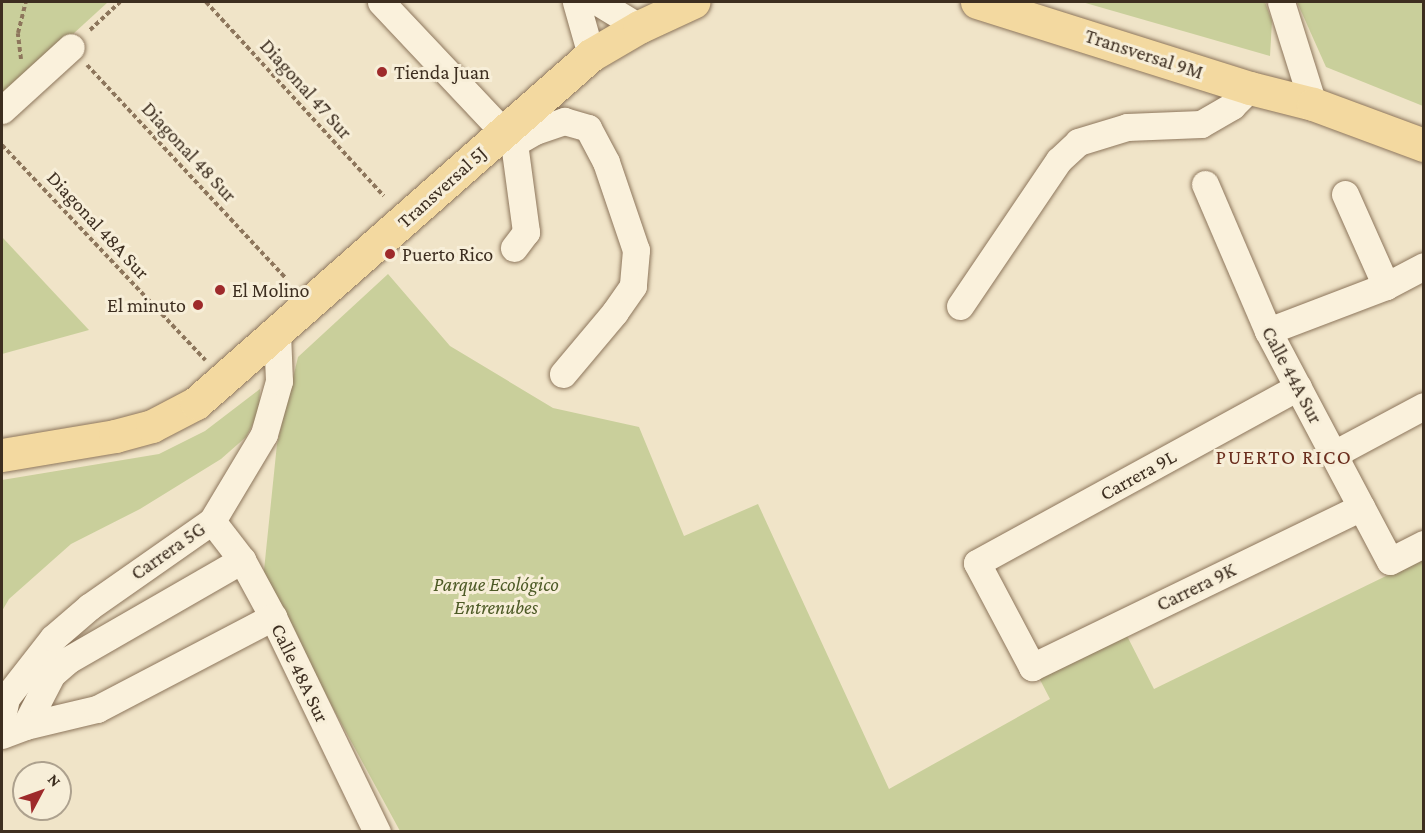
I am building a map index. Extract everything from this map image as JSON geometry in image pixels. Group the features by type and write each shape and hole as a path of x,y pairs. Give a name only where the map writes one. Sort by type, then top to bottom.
{"main road":[{"name":"Transversal 5J","path":"2,455 115,436 152,426 196,403 509,138 591,55 639,27 693,2"},
{"name":"Transversal 9M","path":"977,2 1250,88 1313,104 1424,145"}],"street":[{"path":"381,2 509,138 526,232 514,248"},
{"path":"576,2 591,55"},
{"path":"598,2 639,27"},
{"path":"1281,2 1313,104"},
{"path":"2,110 71,47"},
{"path":"960,306 1059,160 1078,142 1127,127 1201,124 1232,106 1250,88"},
{"path":"509,138 564,121 588,128 606,162 636,250 633,286 563,374"},
{"name":"Calle 44A Sur","path":"1205,184 1268,331 1390,561 1424,544"},
{"path":"1345,194 1386,286"},
{"path":"1268,331 1386,286 1424,266"},
{"name":"Carrera 5G","path":"9,719 53,639 89,607 212,520 264,434 279,381 277,334"},
{"name":"Carrera 9L","path":"1032,667 977,562 1298,387"},
{"path":"1334,454 1424,406"},
{"name":"Carrera 9K","path":"1032,667 1361,507"},
{"name":"Calle 48A Sur","path":"212,520 242,560 273,617 377,831"},
{"path":"9,719 68,660 242,560"},
{"path":"89,607 109,635"},
{"path":"9,719 97,709 273,617"}],"path":[{"path":"26,2 18,33 18,51 30,84"},
{"path":"71,47 120,2"},
{"name":"Diagonal 47 Sur","path":"206,2 384,196"},
{"name":"Diagonal 48 Sur","path":"71,47 285,277"},
{"name":"Diagonal 48A Sur","path":"2,145 197,352"}],"green space":[{"path":"2,2 108,2 2,99"},
{"path":"1082,2 1265,2 1272,21 1270,56"},
{"path":"1297,2 1423,2 1423,106 1326,67"},
{"path":"2,237 89,330 2,354"},
{"name":"Parque Ecológico Entrenubes","path":"388,274 450,346 553,408 639,427 684,536 758,504 889,789 1050,699 1036,672 1124,630 1154,689 1423,558 1423,831 400,831 263,580 277,444 298,357"},
{"path":"260,389 259,413 246,437 221,459 140,509 71,544 9,599 2,611 2,480 159,454 205,431"}],"place":[{"name":"Tienda Juan","path":"382,72"},
{"name":"Puerto Rico","path":"390,254"},
{"name":"El Molino","path":"220,290"},
{"name":"El minuto","path":"198,305"}],"district":[{"name":"PUERTO RICO","path":"1284,457"}]}
